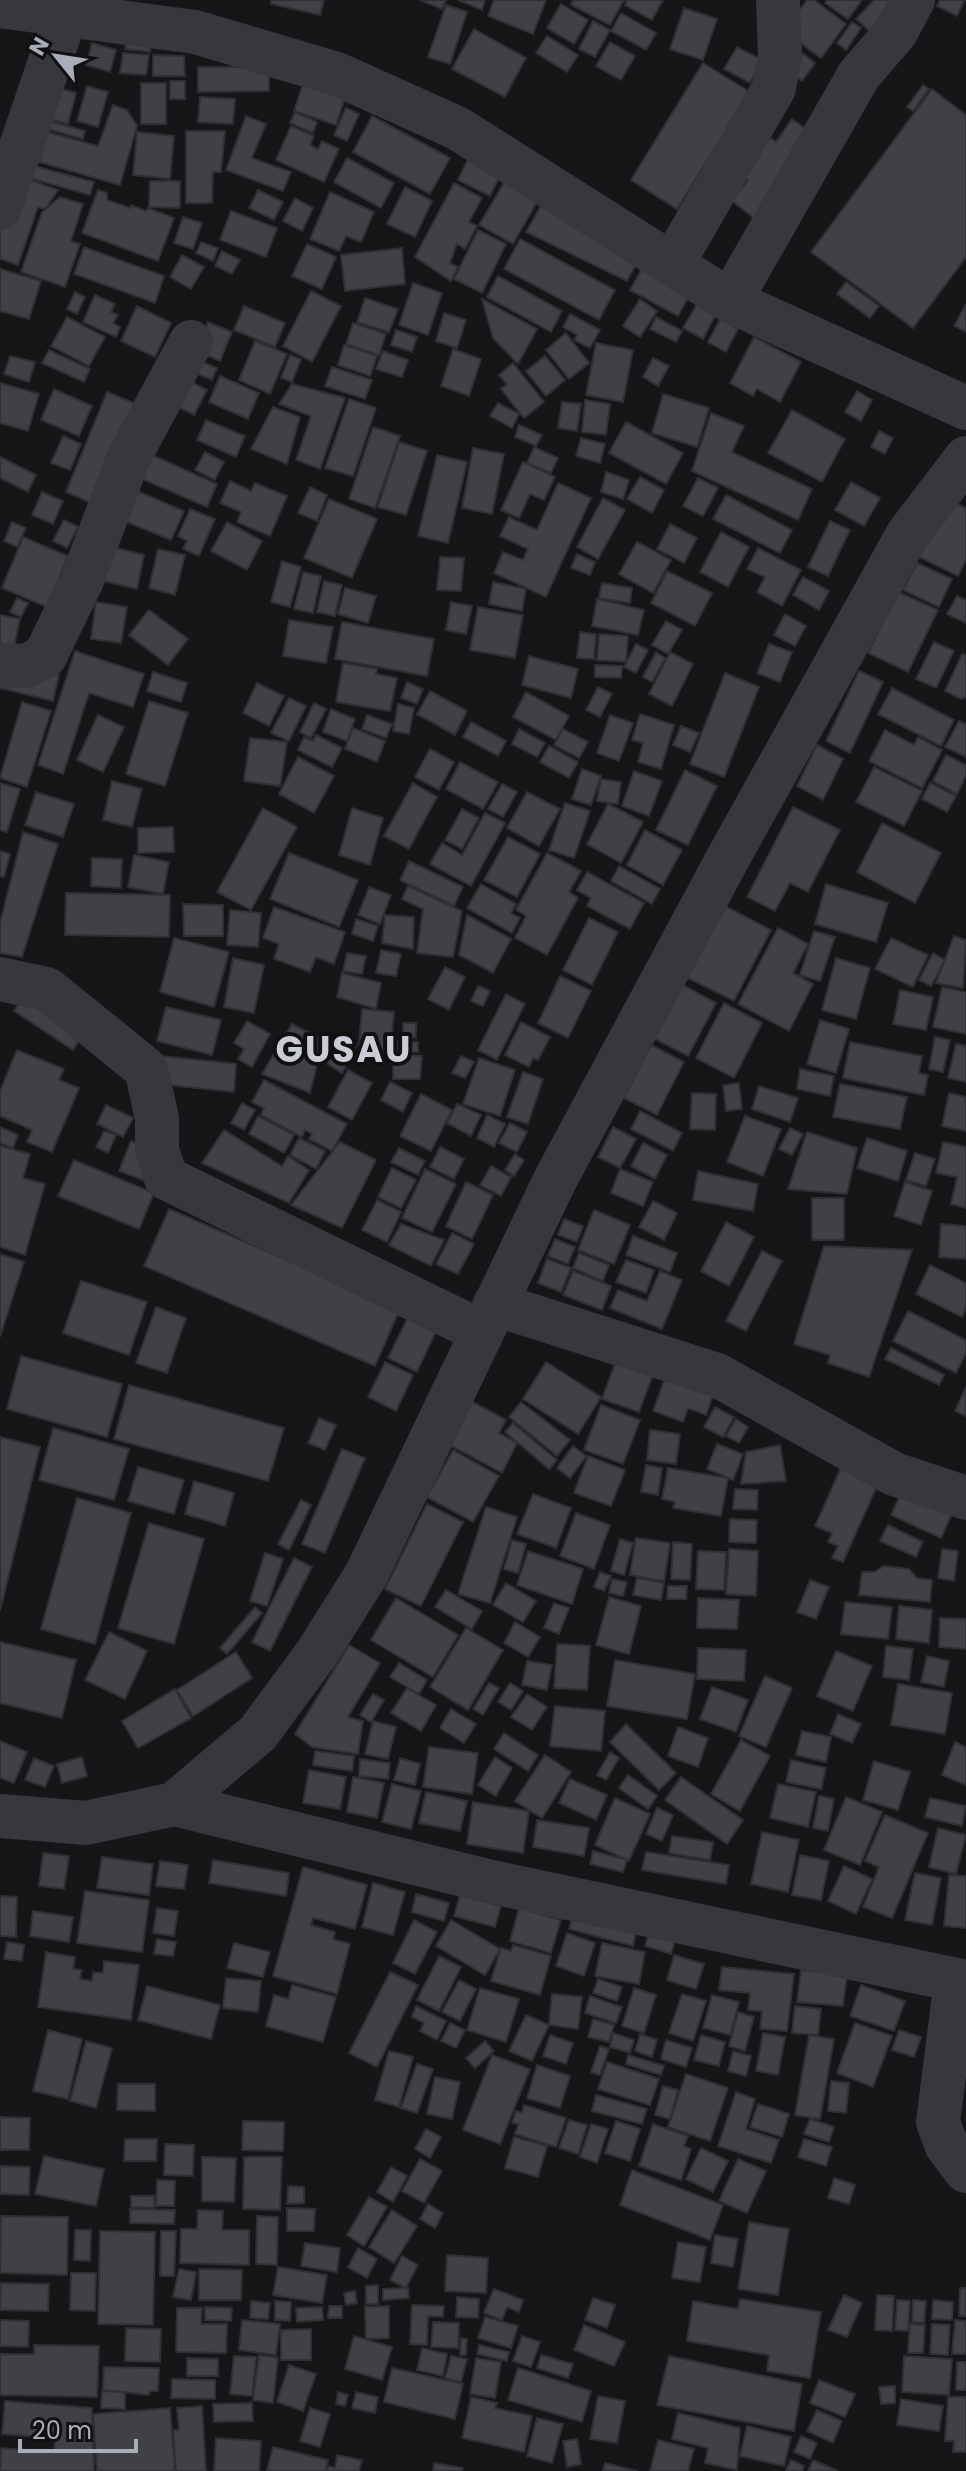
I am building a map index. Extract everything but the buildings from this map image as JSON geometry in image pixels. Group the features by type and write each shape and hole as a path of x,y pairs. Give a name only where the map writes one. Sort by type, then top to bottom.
{"street":[{"path":"673,263 774,88 780,56 778,0"},
{"path":"730,301 859,75 896,32 913,0"},
{"path":"0,6 69,8 195,32 337,74 457,128 730,301 966,408"},
{"path":"0,208 69,8"},
{"path":"0,665 27,666 45,656 82,580 129,457 191,342"},
{"path":"174,1804 258,1733 317,1653 366,1575 563,1166 908,534 966,458"},
{"path":"0,979 47,989 146,1069 157,1118 157,1150 166,1178 489,1318 717,1375 894,1474 966,1498"},
{"path":"0,1816 86,1823 174,1804 492,1882 961,1981 938,2122 947,2146 966,2171"}],"district":[{"name":"GUSAU","path":"344,1049"}]}
